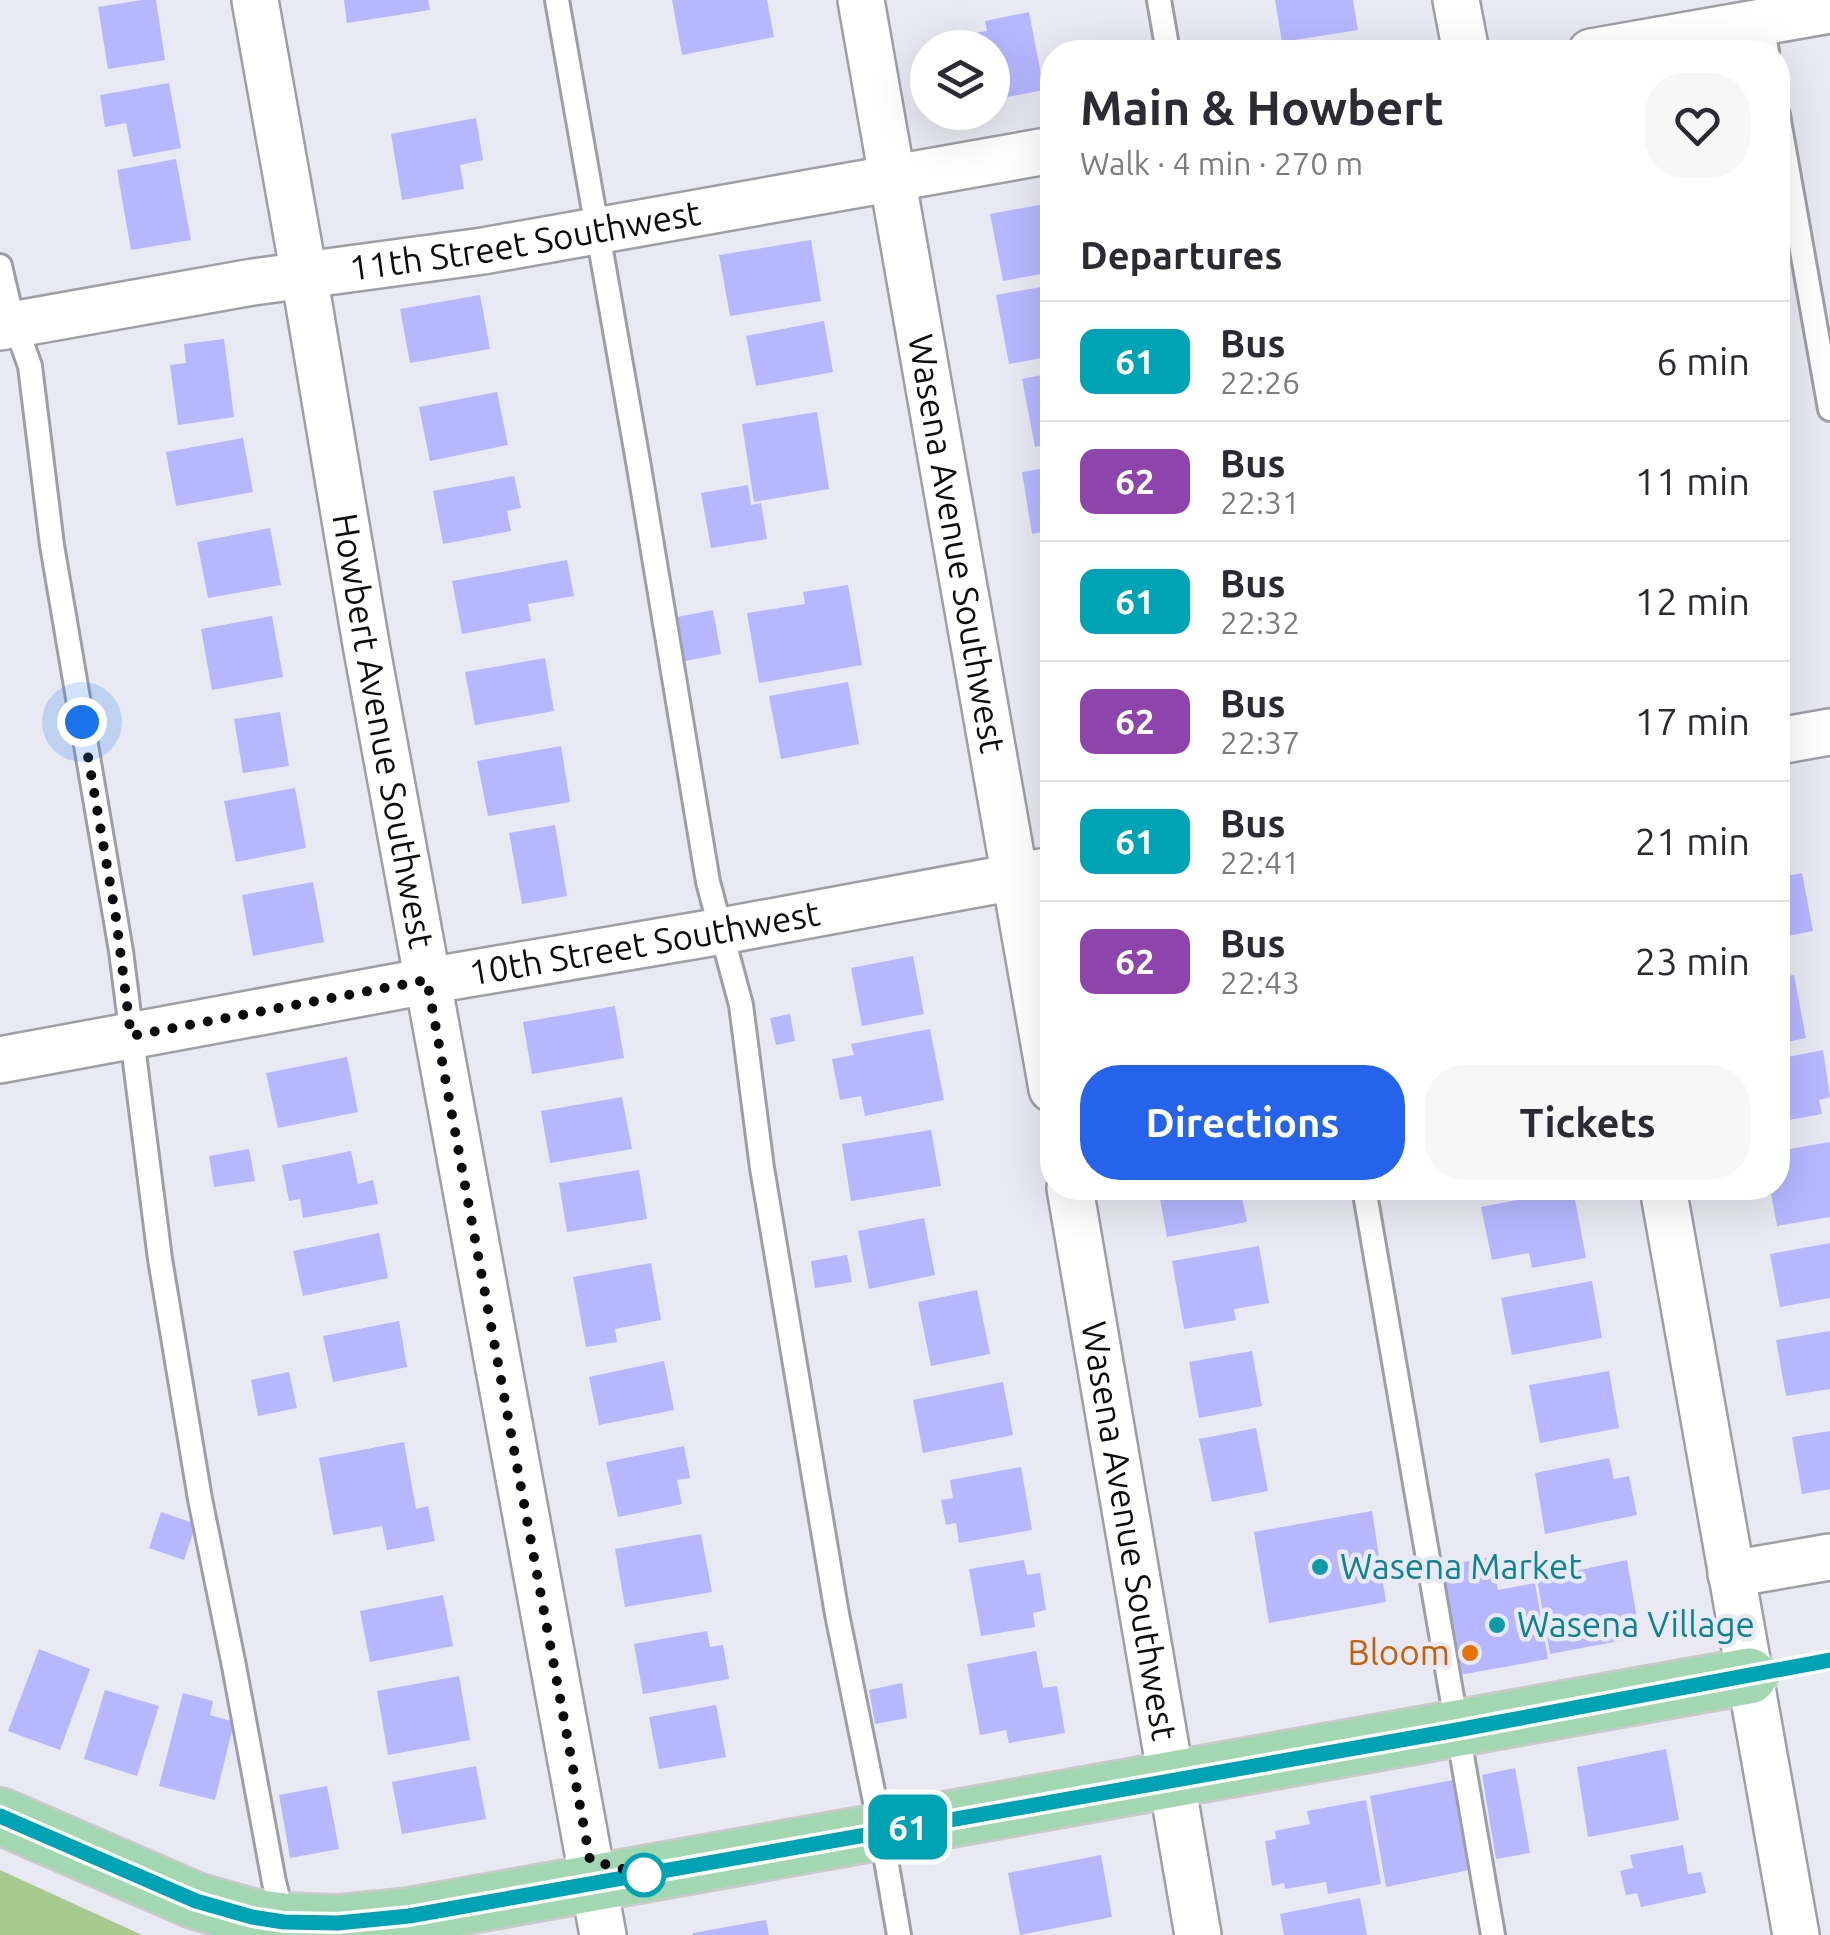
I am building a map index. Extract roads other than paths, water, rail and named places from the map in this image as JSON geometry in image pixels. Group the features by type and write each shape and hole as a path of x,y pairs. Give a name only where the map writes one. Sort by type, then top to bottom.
{"main road":[{"path":"0,1816 196,1901 287,1928 409,1916 598,1909 882,1832 1749,1676"}],"street":[{"name":"Howbert Avenue Southwest","path":"254,0 367,650 598,1909"},
{"name":"Wasena Avenue Southwest","path":"861,0 893,179 1034,873 1040,945"},
{"path":"1456,0 1464,40"},
{"path":"1667,40 1830,10"},
{"name":"11th Street Southwest","path":"8,326 254,282 483,251 1040,152"},
{"path":"1790,739 1830,732"},
{"name":"10th Street Southwest","path":"0,1060 1034,873"},
{"name":"Wasena Avenue Southwest","path":"1072,1200 1198,1935"},
{"path":"1665,1200 1796,1935"},
{"path":"1731,1574 1830,1557"}],"lane":[{"path":"557,0 640,467 708,882 741,1005 765,1188 838,1614 899,1935"},
{"path":"1159,0 1166,40"},
{"path":"1790,183 1830,410"},
{"path":"0,266 11,313 8,326 30,366 52,545 100,825 160,1259 200,1499 274,1882 287,1928"},
{"path":"1366,1200 1493,1935"}],"place":[{"name":"Wasena Market","path":"1320,1567"},
{"name":"Wasena Village","path":"1497,1625"},
{"name":"Bloom","path":"1470,1653"}]}
